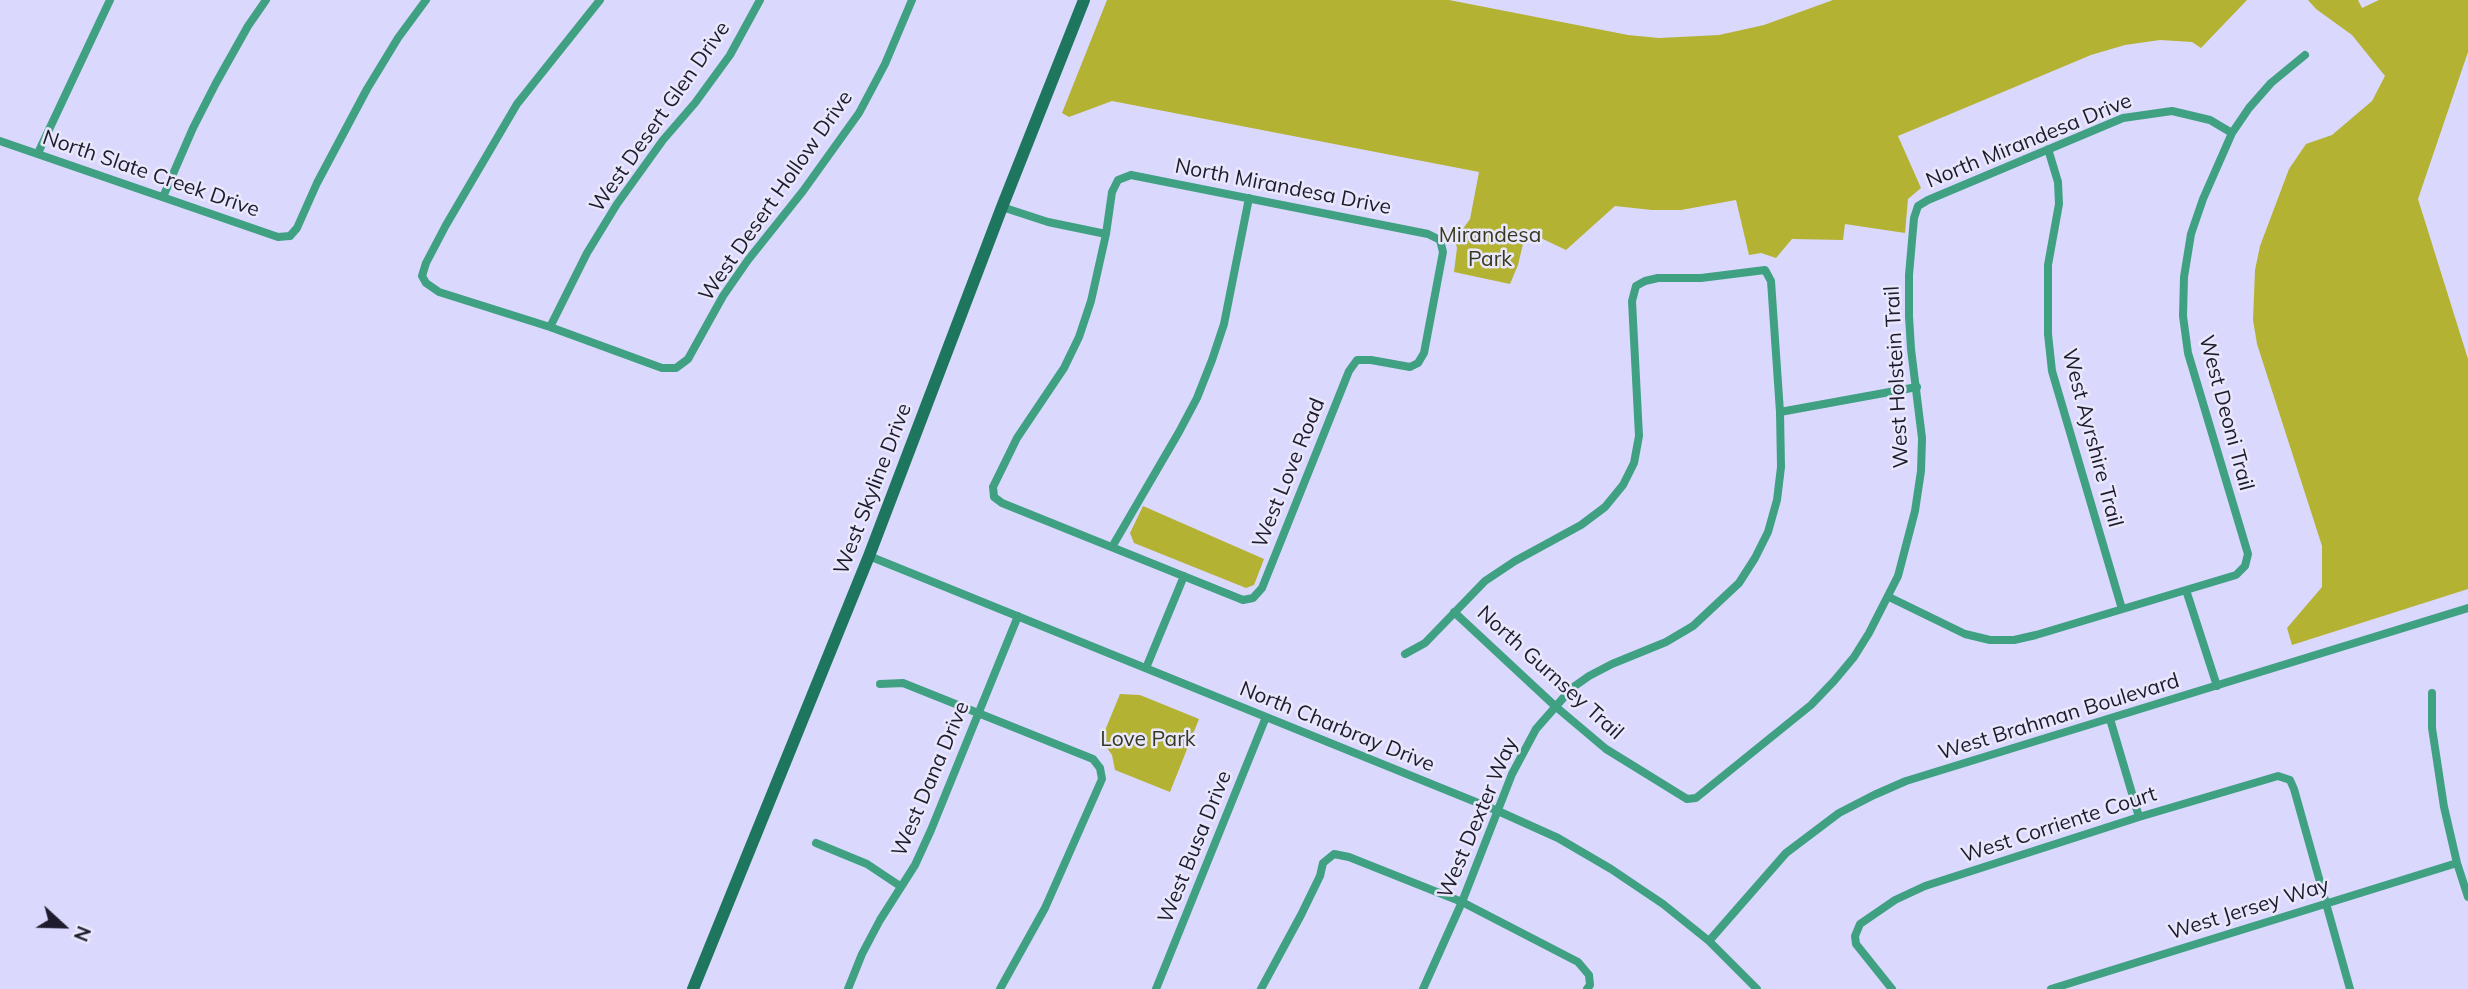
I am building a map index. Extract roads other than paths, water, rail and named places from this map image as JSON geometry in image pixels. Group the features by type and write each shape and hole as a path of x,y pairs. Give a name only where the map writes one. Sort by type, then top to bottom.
{"street":[{"path":"38,153 110,0"},
{"path":"163,197 211,94 248,26 266,0"},
{"name":"North Slate Creek Drive","path":"0,141 278,237 290,236 297,228 367,89 398,38 426,0"},
{"path":"550,327 439,292 426,283 422,276 446,225 517,104 600,0"},
{"name":"West Desert Glen Drive","path":"550,327 587,253 617,204 655,150 695,103 730,55 760,0"},
{"name":"West Desert Hollow Drive","path":"550,327 662,368 676,368 688,359 723,296 859,113 885,64 912,0"},
{"name":"West Skyline Drive","path":"693,989 869,556 1084,0"},
{"name":"West Deoni Trail","path":"2186,590 2236,575 2245,566 2248,554 2188,353 2183,316 2184,277 2191,234 2232,133 2271,83 2305,55"},
{"name":"North Mirandesa Drive","path":"1919,206 2123,118 2172,111 2210,120 2232,133"},
{"name":"West Ayrshire Trail","path":"2048,149 2058,182 2059,204 2048,265 2048,334 2052,371 2122,609"},
{"name":"North Mirandesa Drive","path":"1106,234 1112,192 1118,180 1131,175 1428,234 1440,240 1443,252 1424,353 1418,363 1410,367 1357,360"},
{"path":"1112,547 1179,432 1197,398 1212,360 1224,324 1249,198"},
{"name":"West Holstein Trail","path":"1696,798 1811,705 1854,657 1889,597 1906,549 1921,471 1922,438 1911,349 1909,275 1914,218 1919,206"},
{"path":"1002,207 1048,222 1106,234 1091,301 1079,337 1065,368 1017,438 993,487 994,497 1002,503 1184,576 1146,668"},
{"name":"West Dexter Way","path":"1423,989 1462,902 1522,751 1555,706 1572,688 1589,677 1612,664 1666,642 1693,626 1738,583 1759,550 1777,500 1781,467 1771,281 1765,270 1701,278 1658,278 1636,286 1632,301 1639,436 1634,463 1623,485 1605,507 1581,525 1515,561 1485,582 1454,612"},
{"name":"West Love Road","path":"1184,576 1244,600 1253,598 1262,588 1349,371 1357,360"},
{"path":"1780,412 1917,387"},
{"name":"North Charbray Drive","path":"869,556 1498,811 1558,838 1663,904 1709,941 1757,989"},
{"path":"1889,597 1965,634 1990,640 2014,640 2186,590 2217,686"},
{"name":"West Brahman Boulevard","path":"1709,941 1786,853 1839,813 1906,781 2468,608"},
{"path":"1405,654 1426,643 1454,612"},
{"name":"North Gurnsey Trail","path":"1454,612 1555,706 1606,749 1687,799 1696,798"},
{"name":"West Dana Drive","path":"848,989 862,954 900,886 915,865 932,830 1018,616"},
{"path":"880,684 904,683 1093,759 1100,768 1102,779 1045,908 1000,989"},
{"path":"2432,693 2432,728 2444,807 2468,897"},
{"name":"West Busa Drive","path":"1156,989 1266,717"},
{"path":"2110,719 2139,817"},
{"name":"West Corriente Court","path":"1891,989 1856,944 1855,936 1860,924 1895,900 1925,886 2139,817 2278,776 2290,780 2326,903"},
{"path":"816,843 867,864 900,886"},
{"path":"1261,989 1301,915 1320,876 1323,863 1334,854 1349,856 1462,902 1578,962 1589,975 1588,987"},
{"name":"West Jersey Way","path":"2051,989 2457,863"},
{"path":"2326,903 2350,989"}],"park label":[{"name":"Mirandesa Park","path":"1490,248"},
{"name":"Love Park","path":"1148,740"}]}
